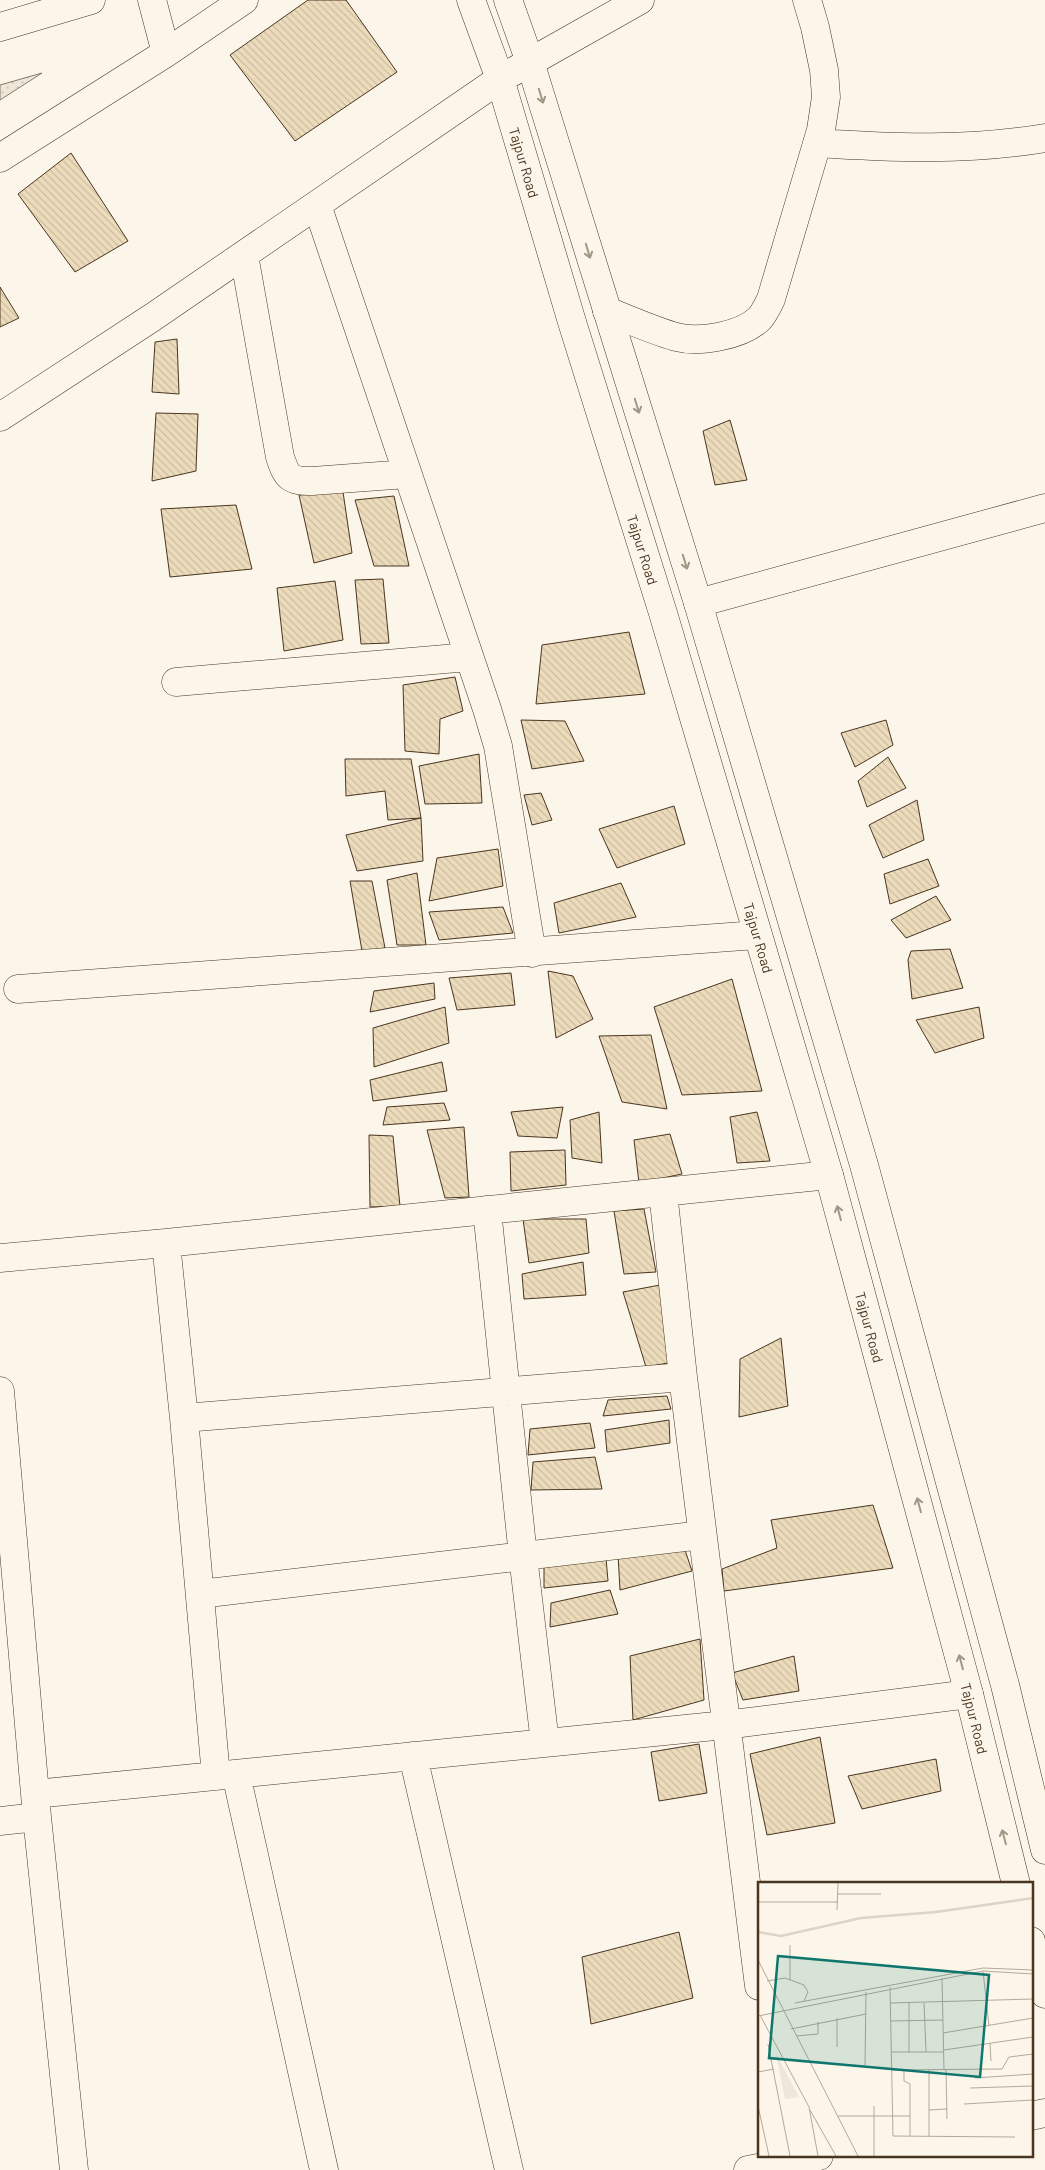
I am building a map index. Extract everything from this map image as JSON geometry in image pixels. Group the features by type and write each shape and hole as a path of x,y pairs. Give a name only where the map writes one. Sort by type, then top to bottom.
{"street":[{"path":"0,28 91,0"},
{"path":"152,0 166,53"},
{"path":"0,158 166,53 244,0"},
{"name":"Tajpur Road","path":"471,0 500,79 572,322 663,614 756,935 829,1175 969,1694 1016,1882"},
{"path":"508,0 530,62 698,603 883,1234 1005,1685 1045,1850"},
{"path":"0,417 153,317 500,79 640,0"},
{"path":"607,311 677,337 701,338 727,335 746,329 761,318 771,299 817,143 826,97 824,70 807,0"},
{"path":"817,143 902,148 978,146 1045,138"},
{"path":"317,205 498,746 532,953"},
{"path":"244,255 280,457 290,478 312,481 408,474"},
{"path":"698,603 1045,508"},
{"path":"176,682 469,657"},
{"path":"18,989 532,953 756,935"},
{"path":"0,1258 166,1243 829,1175"},
{"path":"663,1192 702,1535 758,1978"},
{"path":"487,1210 523,1556 545,1743"},
{"path":"848,1245 883,1234"},
{"path":"166,1243 200,1594 226,1775 324,2170"},
{"path":"184,1418 683,1377"},
{"path":"0,1391 11,1640 36,1806 74,2170"},
{"path":"200,1594 702,1535"},
{"path":"0,1821 36,1806 226,1775 725,1725 969,1694"},
{"path":"413,1756 509,2170"},
{"path":"1032,1945 1045,1994"},
{"path":"1032,2116 1045,2113"},
{"path":"748,2170 808,2158"}],"shaded area":[{"path":"42,73 0,100 0,85"}],"building":[{"path":"308,0 346,0 397,72 295,141 230,55"},
{"path":"71,153 128,241 75,272 18,194"},
{"path":"0,287 19,318 0,327"},
{"path":"177,339 179,394 152,392 155,342"},
{"path":"156,413 198,414 196,471 152,481"},
{"path":"730,420 747,480 715,485 703,431"},
{"path":"343,492 352,553 314,563 299,495"},
{"path":"394,496 409,566 374,566 355,500"},
{"path":"236,505 252,569 170,577 161,509"},
{"path":"383,579 389,643 361,644 355,580"},
{"path":"335,581 343,640 284,651 277,588"},
{"path":"629,632 645,694 536,704 542,645"},
{"path":"455,677 463,711 440,719 439,754 405,751 403,685"},
{"path":"521,720 565,721 584,761 532,769"},
{"path":"886,720 893,745 855,767 841,733"},
{"path":"479,754 482,803 425,804 419,766"},
{"path":"888,757 906,788 867,807 858,781"},
{"path":"345,759 411,759 421,818 388,820 385,791 346,796"},
{"path":"541,793 552,820 532,825 524,795"},
{"path":"917,800 924,840 883,858 869,825"},
{"path":"674,806 685,844 617,868 599,829"},
{"path":"421,818 423,861 357,871 346,835"},
{"path":"498,849 503,886 429,901 437,858"},
{"path":"928,859 939,886 890,904 884,874"},
{"path":"417,873 426,945 397,945 387,880"},
{"path":"350,881 372,881 385,948 362,951"},
{"path":"621,883 636,917 559,933 554,903"},
{"path":"936,896 951,920 906,938 891,920"},
{"path":"503,907 513,933 439,940 429,912"},
{"path":"950,949 963,988 912,999 908,960 911,951"},
{"path":"548,971 573,976 593,1019 556,1038"},
{"path":"511,973 515,1005 457,1010 449,978"},
{"path":"732,979 762,1091 682,1095 654,1007"},
{"path":"434,983 435,999 370,1012 374,991"},
{"path":"445,1007 449,1043 374,1067 373,1028"},
{"path":"979,1007 984,1038 935,1053 916,1020"},
{"path":"651,1035 667,1109 622,1102 599,1036"},
{"path":"442,1062 447,1091 373,1101 370,1080"},
{"path":"444,1103 450,1120 383,1125 387,1107"},
{"path":"563,1107 557,1138 518,1136 511,1112"},
{"path":"599,1112 602,1163 572,1158 570,1120"},
{"path":"757,1112 770,1161 737,1163 730,1117"},
{"path":"464,1127 469,1197 445,1198 427,1130"},
{"path":"670,1134 682,1174 639,1183 634,1140"},
{"path":"369,1135 393,1136 400,1206 370,1207"},
{"path":"565,1150 566,1185 511,1191 510,1152"},
{"path":"644,1209 656,1272 624,1274 614,1211"},
{"path":"523,1219 586,1219 589,1253 529,1263"},
{"path":"583,1262 586,1295 524,1299 522,1274"},
{"path":"660,1285 668,1363 646,1367 623,1292"},
{"path":"781,1338 788,1406 739,1417 740,1359"},
{"path":"667,1396 671,1409 603,1416 608,1400"},
{"path":"669,1420 670,1443 607,1452 605,1430"},
{"path":"590,1423 595,1448 528,1455 530,1429"},
{"path":"595,1457 602,1489 531,1490 533,1462"},
{"path":"873,1505 893,1568 724,1591 722,1569 777,1548 771,1520"},
{"path":"685,1550 692,1571 620,1590 618,1554"},
{"path":"606,1558 608,1581 544,1588 544,1563"},
{"path":"610,1590 618,1614 550,1627 551,1603"},
{"path":"700,1639 704,1700 633,1720 630,1656"},
{"path":"794,1656 799,1691 743,1700 732,1673"},
{"path":"820,1737 835,1823 767,1835 750,1754"},
{"path":"699,1744 707,1793 659,1801 651,1752"},
{"path":"936,1759 941,1791 862,1809 848,1776"},
{"path":"679,1932 693,1998 591,2024 582,1957"}]}
